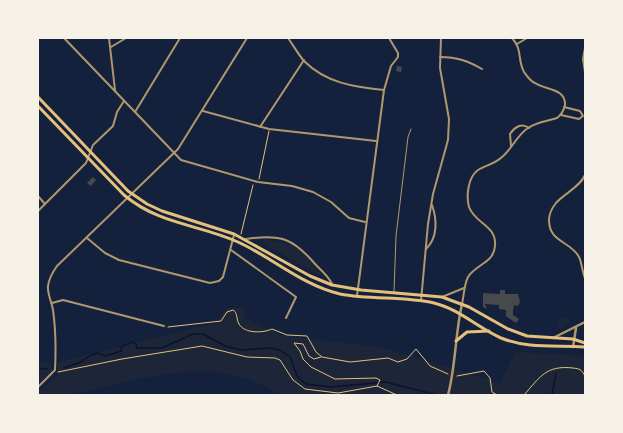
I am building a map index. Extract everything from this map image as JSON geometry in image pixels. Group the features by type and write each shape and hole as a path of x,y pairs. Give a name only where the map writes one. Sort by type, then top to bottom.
{"main road":[{"path":"38,97 132,194 162,211 240,236 310,276 332,285 357,290 421,294 442,297 462,304 508,329 527,336 553,339 573,339 585,343"},
{"path":"38,106 128,198 159,217 233,240 254,250 310,284 339,294 440,304 500,337 523,344 585,347"},
{"path":"456,341 467,332 488,331"}],"street":[{"path":"64,38 181,160 258,182 292,186 313,192 331,202 349,218 365,222"},
{"path":"110,38 115,91"},
{"path":"111,47 126,38"},
{"path":"135,112 180,38"},
{"path":"38,387 55,370 56,344 52,303 48,288 50,276 57,266 174,152 203,111 247,38"},
{"path":"288,38 304,60 319,73 339,83 360,88 384,90"},
{"path":"357,296 365,222 384,90 391,66 398,57 389,38"},
{"path":"421,301 425,250 431,204 448,140 449,119 440,68 442,38"},
{"path":"512,38 518,44 521,65 529,78 538,85 559,92 564,98 564,107 561,115"},
{"path":"518,44 527,38"},
{"path":"585,48 583,59 585,72"},
{"path":"440,56 455,57 470,62 482,69"},
{"path":"260,127 304,60"},
{"path":"38,211 86,163 92,145 113,126 124,101"},
{"path":"448,395 465,287 469,276 488,261 493,254 495,246 492,231 489,226 477,219 469,207 468,198 471,181 477,170 499,160 529,128 561,115 579,119 582,116 580,111 564,107"},
{"path":"203,111 269,129 376,141"},
{"path":"511,146 510,134 514,129 520,126 526,126 529,128"},
{"path":"585,175 584,183 556,203 551,210 549,222 553,233 558,240 579,256 585,278"},
{"path":"38,196 45,204"},
{"path":"425,250 430,245 435,229 436,221 431,204"},
{"path":"86,238 105,253 120,260 210,283 219,281 223,277 234,234"},
{"path":"246,239 261,237 288,240 294,243 301,248 330,280 332,285"},
{"path":"231,250 296,297 286,318"},
{"path":"442,297 465,287"},
{"path":"52,303 63,300 164,326"},
{"path":"553,339 585,322"},
{"path":"573,347 573,339 577,327"}],"lane":[{"path":"394,292 396,236 408,137 411,129"}],"path":[{"path":"258,182 269,129"},
{"path":"240,236 254,181"},
{"path":"164,326 173,327 221,321 227,312 233,310 236,312 239,324 247,330 266,332 272,329 287,335 307,336 316,352 322,357"},
{"path":"377,386 380,380 376,378 335,379 311,367 303,359 300,351 294,343 304,344 309,356 314,359 322,357 350,362 388,358 398,362 407,359 416,349 430,366 451,375"},
{"path":"57,372 122,358 202,346 247,357 276,358 280,360 293,380 305,389 338,393 377,386 397,395"},
{"path":"524,395 540,376 553,369 568,367 578,368 582,370 585,376"},
{"path":"456,376 484,371 490,378 492,392 497,395"}],"shaded area":[{"path":"264,239 292,244 299,249 322,275 319,276 263,243"},
{"path":"226,308 244,308 245,318 283,336 381,347 500,383 515,352 585,357 585,395 280,395 239,376 197,372 155,376 71,394 38,395 38,391 58,376 58,362 216,323"},
{"path":"565,316 570,322 560,329 556,320"},
{"path":"51,362 52,374 38,384 38,363"}],"building":[{"path":"397,66 402,67 401,72 396,71"},
{"path":"93,177 96,180 91,186 87,183"},
{"path":"500,290 505,290 505,294 518,294 520,302 518,306 514,305 513,310 513,315 519,319 516,323 506,316 506,310 499,309 499,305 485,304 487,309 483,307 483,293 500,294"}],"waterway":[{"path":"64,368 81,362 91,355 98,353 105,356 121,351 122,346 133,342 136,344 137,348 162,348 193,334 203,334 225,346 241,350 269,348 280,350 290,357 297,376 306,384 331,387 385,382 437,395"},
{"path":"38,368 47,369"},
{"path":"552,395 556,373"}]}
